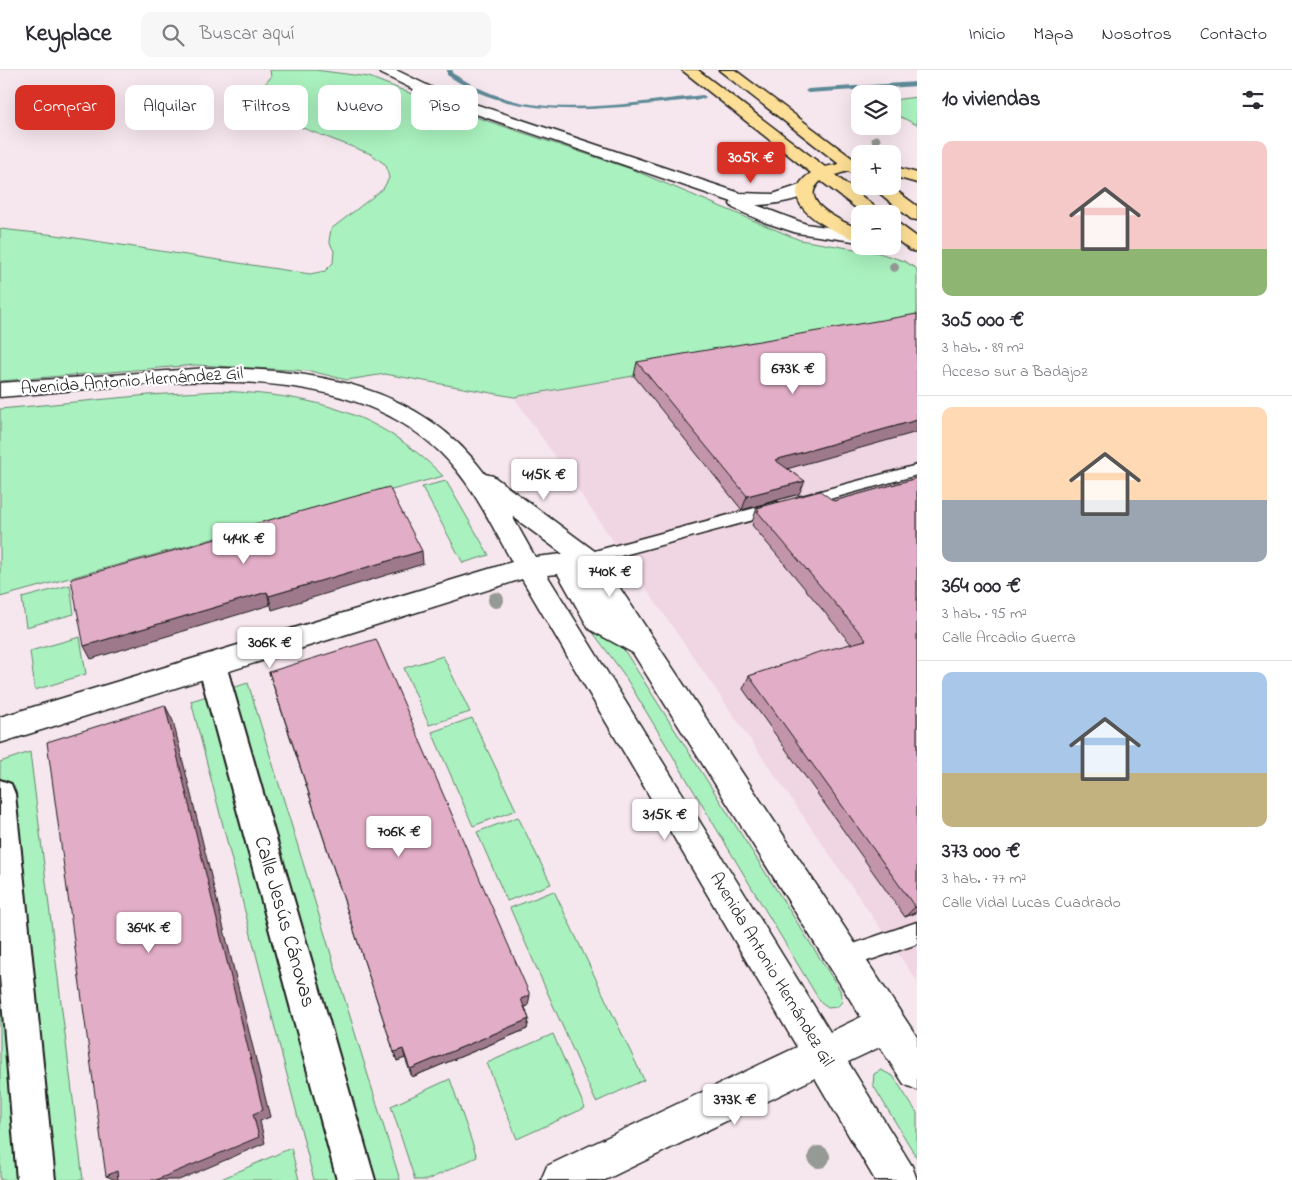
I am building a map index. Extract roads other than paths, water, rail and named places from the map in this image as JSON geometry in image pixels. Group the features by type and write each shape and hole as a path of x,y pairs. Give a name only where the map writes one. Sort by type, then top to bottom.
{"highway":[{"path":"688,70 864,205"},
{"path":"726,70 851,164"},
{"path":"851,170 824,173 812,180 806,188 806,196 810,206 819,215 832,224 851,232"},
{"path":"901,174 917,178"},
{"path":"891,195 917,215"},
{"path":"901,234 916,245"},
{"path":"901,244 916,245"}],"street":[{"path":"385,70 440,97 737,198 758,201 784,197 806,188"},
{"path":"696,184 770,218 803,229 851,235"},
{"name":"Avenida Antonio Hernández Gil","path":"0,390 188,375 266,375 306,380 339,388 376,401 412,419 447,445 475,475 576,562 642,646 917,1071"},
{"name":"Avenida Antonio Hernández Gil","path":"475,475 528,567 898,1180"},
{"path":"1,724 212,665 528,567 576,562"},
{"name":"Calle Jesús Cánovas","path":"212,665 356,1180"},
{"path":"0,794 36,1180"},
{"path":"561,1180 887,1024"}],"lane":[{"path":"576,562 917,470"},
{"path":"844,958 917,933"}],"waterway":[{"path":"450,70 449,74 478,90 508,101 540,106 572,108 703,97"},
{"path":"808,91 917,84"}]}
